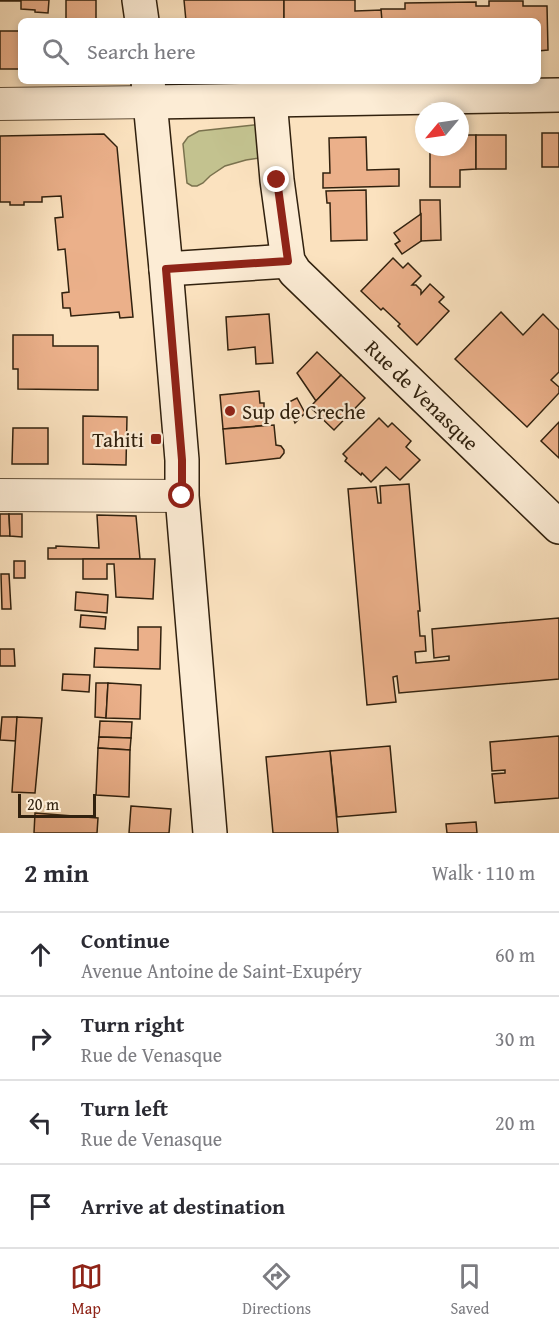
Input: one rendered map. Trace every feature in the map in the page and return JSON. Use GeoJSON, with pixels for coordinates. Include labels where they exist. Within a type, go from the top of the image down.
{"type":"FeatureCollection","features":[{"type":"Feature","properties":{"kind":"street"},"geometry":{"type":"LineString","coordinates":[[139,0],[142,18]]}},
{"type":"Feature","properties":{"kind":"street"},"geometry":{"type":"LineString","coordinates":[[149,92],[182,460],[182,496],[210,833]]}},
{"type":"Feature","properties":{"kind":"street"},"geometry":{"type":"LineString","coordinates":[[0,105],[149,92],[270,100],[559,95]]}},
{"type":"Feature","properties":{"kind":"street"},"geometry":{"type":"LineString","coordinates":[[166,269],[288,261],[277,180],[270,100]]}},
{"type":"Feature","properties":{"kind":"street","name":"Rue de Venasque"},"geometry":{"type":"LineString","coordinates":[[288,261],[301,279],[559,527]]}},
{"type":"Feature","properties":{"kind":"street"},"geometry":{"type":"LineString","coordinates":[[0,495],[182,496]]}},
{"type":"Feature","properties":{"kind":"shaded area"},"geometry":{"type":"Polygon","coordinates":[[[264,124],[267,157],[225,166],[197,186],[187,183],[183,144],[188,137],[199,131],[264,124]]]}},
{"type":"Feature","properties":{"kind":"building"},"geometry":{"type":"Polygon","coordinates":[[[0,0],[49,0],[48,13],[21,9],[21,1],[0,0]]]}},
{"type":"Feature","properties":{"kind":"building"},"geometry":{"type":"Polygon","coordinates":[[[66,0],[96,0],[96,18],[66,18],[66,0]]]}},
{"type":"Feature","properties":{"kind":"building"},"geometry":{"type":"Polygon","coordinates":[[[184,0],[284,0],[284,18],[186,18],[184,0]]]}},
{"type":"Feature","properties":{"kind":"building"},"geometry":{"type":"Polygon","coordinates":[[[284,0],[355,0],[355,11],[382,10],[382,18],[284,18],[284,0]]]}},
{"type":"Feature","properties":{"kind":"building"},"geometry":{"type":"Polygon","coordinates":[[[489,1],[523,1],[523,6],[547,6],[548,50],[541,51],[541,18],[382,18],[381,9],[405,9],[405,3],[476,2],[476,6],[489,6],[489,1]]]}},
{"type":"Feature","properties":{"kind":"building"},"geometry":{"type":"Polygon","coordinates":[[[0,31],[18,31],[18,69],[0,69],[0,31]]]}},
{"type":"Feature","properties":{"kind":"building"},"geometry":{"type":"Polygon","coordinates":[[[542,133],[559,133],[559,167],[542,167],[542,133]]]}},
{"type":"Feature","properties":{"kind":"building"},"geometry":{"type":"Polygon","coordinates":[[[104,134],[117,147],[133,317],[120,318],[119,312],[71,316],[70,308],[63,308],[62,293],[69,292],[65,249],[58,250],[55,218],[63,217],[61,196],[42,197],[42,202],[24,202],[24,205],[0,202],[0,136],[104,134]]]}},
{"type":"Feature","properties":{"kind":"building"},"geometry":{"type":"Polygon","coordinates":[[[469,135],[476,135],[476,169],[460,170],[460,187],[430,187],[430,156],[469,156],[469,135]]]}},
{"type":"Feature","properties":{"kind":"building"},"geometry":{"type":"Polygon","coordinates":[[[476,135],[506,135],[506,169],[476,169],[476,135]]]}},
{"type":"Feature","properties":{"kind":"building"},"geometry":{"type":"Polygon","coordinates":[[[366,137],[367,170],[399,169],[399,186],[323,188],[323,173],[330,173],[329,138],[366,137]]]}},
{"type":"Feature","properties":{"kind":"building"},"geometry":{"type":"Polygon","coordinates":[[[366,190],[367,240],[331,241],[330,203],[327,203],[326,191],[366,190]]]}},
{"type":"Feature","properties":{"kind":"building"},"geometry":{"type":"Polygon","coordinates":[[[420,200],[440,200],[441,240],[421,241],[420,200]]]}},
{"type":"Feature","properties":{"kind":"building"},"geometry":{"type":"Polygon","coordinates":[[[421,214],[421,241],[402,254],[395,244],[400,241],[394,233],[421,214]]]}},
{"type":"Feature","properties":{"kind":"building"},"geometry":{"type":"Polygon","coordinates":[[[393,258],[403,268],[408,263],[421,276],[412,285],[416,285],[421,290],[421,294],[430,284],[444,297],[439,302],[449,311],[417,345],[398,326],[400,324],[361,291],[393,258]]]}},
{"type":"Feature","properties":{"kind":"building"},"geometry":{"type":"Polygon","coordinates":[[[501,312],[523,335],[543,314],[559,330],[559,372],[551,380],[559,387],[559,393],[527,427],[455,359],[501,312]]]}},
{"type":"Feature","properties":{"kind":"building"},"geometry":{"type":"Polygon","coordinates":[[[269,314],[273,363],[256,364],[255,347],[228,350],[226,317],[269,314]]]}},
{"type":"Feature","properties":{"kind":"building"},"geometry":{"type":"Polygon","coordinates":[[[13,335],[53,335],[53,346],[98,346],[98,390],[18,389],[18,369],[13,369],[13,335]]]}},
{"type":"Feature","properties":{"kind":"building"},"geometry":{"type":"Polygon","coordinates":[[[317,352],[341,375],[316,401],[297,373],[317,352]]]}},
{"type":"Feature","properties":{"kind":"building"},"geometry":{"type":"Polygon","coordinates":[[[341,375],[365,398],[334,430],[310,407],[341,375]]]}},
{"type":"Feature","properties":{"kind":"building"},"geometry":{"type":"Polygon","coordinates":[[[259,391],[260,403],[264,403],[264,412],[268,412],[269,425],[223,429],[220,395],[259,391]]]}},
{"type":"Feature","properties":{"kind":"building"},"geometry":{"type":"Polygon","coordinates":[[[297,398],[305,413],[295,423],[287,403],[297,398]]]}},
{"type":"Feature","properties":{"kind":"building"},"geometry":{"type":"Polygon","coordinates":[[[83,416],[127,417],[126,465],[83,464],[83,416]]]}},
{"type":"Feature","properties":{"kind":"building"},"geometry":{"type":"Polygon","coordinates":[[[379,418],[388,427],[392,423],[411,441],[406,447],[420,460],[400,480],[386,467],[371,482],[345,461],[347,458],[343,454],[379,418]]]}},
{"type":"Feature","properties":{"kind":"building"},"geometry":{"type":"Polygon","coordinates":[[[559,422],[559,458],[541,441],[559,422]]]}},
{"type":"Feature","properties":{"kind":"building"},"geometry":{"type":"Polygon","coordinates":[[[274,425],[276,445],[281,446],[284,450],[280,458],[226,464],[223,429],[274,425]]]}},
{"type":"Feature","properties":{"kind":"building"},"geometry":{"type":"Polygon","coordinates":[[[13,428],[48,428],[48,464],[12,464],[13,428]]]}},
{"type":"Feature","properties":{"kind":"building"},"geometry":{"type":"Polygon","coordinates":[[[409,484],[420,611],[418,611],[420,636],[425,636],[426,651],[415,652],[416,663],[449,660],[449,656],[434,658],[432,629],[559,618],[559,679],[399,693],[397,676],[393,677],[396,702],[367,705],[348,489],[376,487],[378,503],[381,503],[380,486],[409,484]]]}},
{"type":"Feature","properties":{"kind":"building"},"geometry":{"type":"Polygon","coordinates":[[[0,514],[9,514],[10,536],[0,536],[0,514]]]}},
{"type":"Feature","properties":{"kind":"building"},"geometry":{"type":"Polygon","coordinates":[[[9,514],[22,514],[22,537],[10,536],[9,514]]]}},
{"type":"Feature","properties":{"kind":"building"},"geometry":{"type":"Polygon","coordinates":[[[97,515],[136,516],[140,559],[48,559],[48,548],[56,548],[56,546],[99,548],[97,515]]]}},
{"type":"Feature","properties":{"kind":"building"},"geometry":{"type":"Polygon","coordinates":[[[83,559],[155,559],[153,599],[116,597],[114,564],[107,564],[107,579],[83,579],[83,559]]]}},
{"type":"Feature","properties":{"kind":"building"},"geometry":{"type":"Polygon","coordinates":[[[14,561],[25,561],[25,578],[14,578],[14,561]]]}},
{"type":"Feature","properties":{"kind":"building"},"geometry":{"type":"Polygon","coordinates":[[[1,574],[9,574],[11,609],[2,609],[1,574]]]}},
{"type":"Feature","properties":{"kind":"building"},"geometry":{"type":"Polygon","coordinates":[[[76,592],[108,595],[107,613],[75,610],[76,592]]]}},
{"type":"Feature","properties":{"kind":"building"},"geometry":{"type":"Polygon","coordinates":[[[81,615],[106,617],[105,629],[80,627],[81,615]]]}},
{"type":"Feature","properties":{"kind":"building"},"geometry":{"type":"Polygon","coordinates":[[[138,627],[161,627],[160,669],[94,667],[95,648],[138,650],[138,627]]]}},
{"type":"Feature","properties":{"kind":"building"},"geometry":{"type":"Polygon","coordinates":[[[0,649],[14,649],[15,666],[0,666],[0,649]]]}},
{"type":"Feature","properties":{"kind":"building"},"geometry":{"type":"Polygon","coordinates":[[[63,674],[90,675],[89,692],[62,690],[63,674]]]}},
{"type":"Feature","properties":{"kind":"building"},"geometry":{"type":"Polygon","coordinates":[[[96,683],[108,683],[106,718],[95,717],[96,683]]]}},
{"type":"Feature","properties":{"kind":"building"},"geometry":{"type":"Polygon","coordinates":[[[108,683],[141,685],[140,719],[106,718],[108,683]]]}},
{"type":"Feature","properties":{"kind":"building"},"geometry":{"type":"Polygon","coordinates":[[[2,717],[17,717],[16,741],[0,740],[2,717]]]}},
{"type":"Feature","properties":{"kind":"building"},"geometry":{"type":"Polygon","coordinates":[[[17,717],[42,718],[35,793],[12,792],[17,717]]]}},
{"type":"Feature","properties":{"kind":"building"},"geometry":{"type":"Polygon","coordinates":[[[100,721],[132,722],[131,738],[99,737],[100,721]]]}},
{"type":"Feature","properties":{"kind":"building"},"geometry":{"type":"Polygon","coordinates":[[[559,736],[559,798],[495,803],[492,774],[505,773],[505,770],[492,771],[490,742],[559,736]]]}},
{"type":"Feature","properties":{"kind":"building"},"geometry":{"type":"Polygon","coordinates":[[[99,737],[131,738],[130,750],[98,748],[99,737]]]}},
{"type":"Feature","properties":{"kind":"building"},"geometry":{"type":"Polygon","coordinates":[[[390,746],[396,812],[337,817],[330,751],[390,746]]]}},
{"type":"Feature","properties":{"kind":"building"},"geometry":{"type":"Polygon","coordinates":[[[98,748],[130,750],[129,797],[96,795],[98,748]]]}},
{"type":"Feature","properties":{"kind":"building"},"geometry":{"type":"Polygon","coordinates":[[[330,751],[338,833],[273,833],[266,757],[330,751]]]}},
{"type":"Feature","properties":{"kind":"building"},"geometry":{"type":"Polygon","coordinates":[[[131,806],[171,809],[169,833],[129,833],[131,806]]]}},
{"type":"Feature","properties":{"kind":"building"},"geometry":{"type":"Polygon","coordinates":[[[35,813],[98,818],[97,833],[34,833],[35,813]]]}},
{"type":"Feature","properties":{"kind":"building"},"geometry":{"type":"Polygon","coordinates":[[[476,822],[477,833],[447,833],[446,824],[476,822]]]}},
{"type":"Feature","properties":{"kind":"place","name":"Sup de Creche"},"geometry":{"type":"Point","coordinates":[230,411]}},
{"type":"Feature","properties":{"kind":"place","name":"Tahiti"},"geometry":{"type":"Point","coordinates":[156,439]}},
{"type":"Feature","properties":{"kind":"route"},"geometry":{"type":"LineString","coordinates":[[182,496],[182,460],[166,269],[288,261],[277,180]]}}]}
